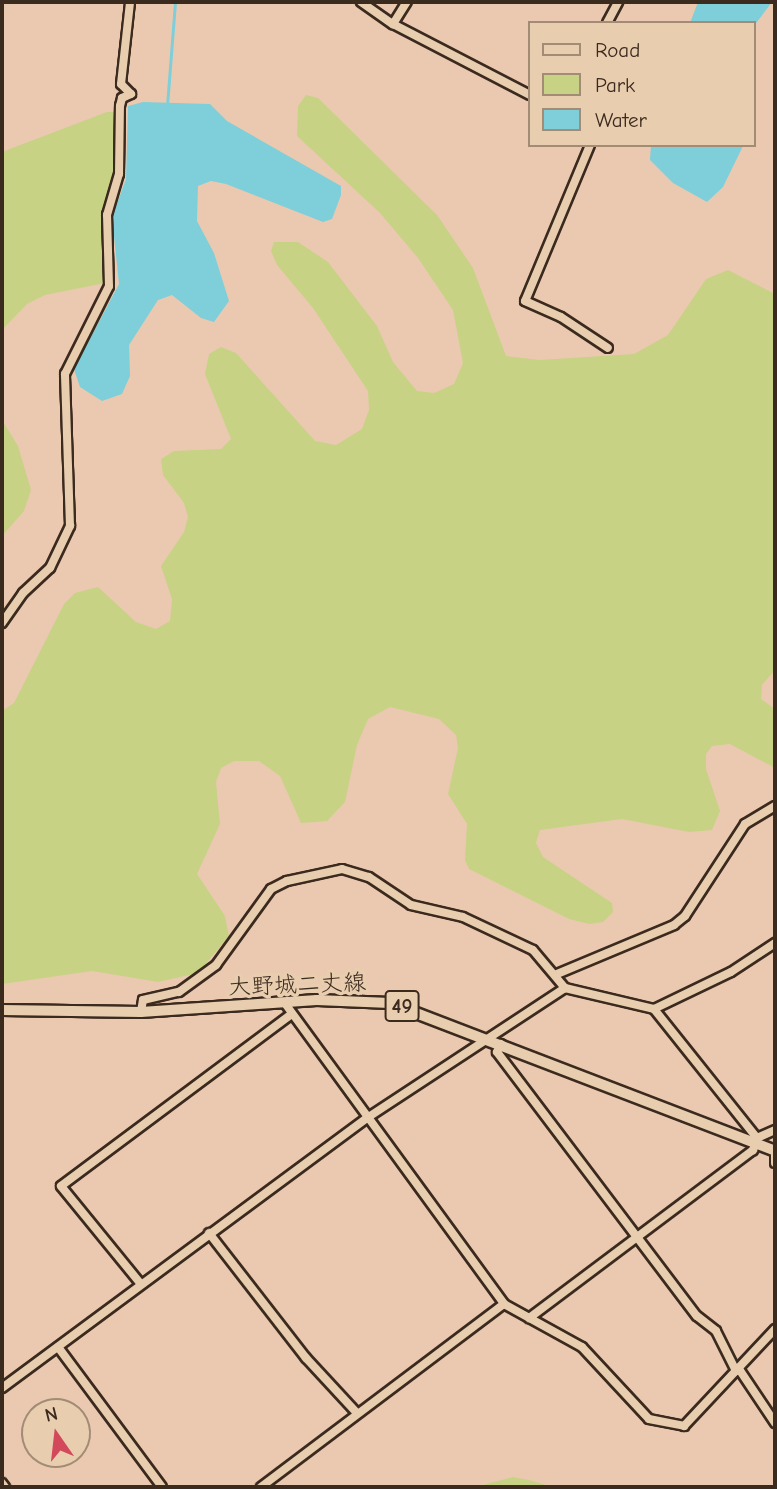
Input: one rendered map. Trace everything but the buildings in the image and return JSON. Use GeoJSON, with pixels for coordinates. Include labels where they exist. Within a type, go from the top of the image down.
{"type":"FeatureCollection","features":[{"type":"Feature","properties":{"kind":"main road","name":"大野城二丈線"},"geometry":{"type":"LineString","coordinates":[[2,1010],[141,1012],[284,1002],[390,1003],[756,1141],[775,1153]]}},
{"type":"Feature","properties":{"kind":"street"},"geometry":{"type":"LineString","coordinates":[[2,623],[23,593],[50,568],[70,526],[65,373],[109,286],[107,215],[119,174],[120,106],[122,98],[131,94],[121,84],[130,2]]}},
{"type":"Feature","properties":{"kind":"street"},"geometry":{"type":"LineString","coordinates":[[361,2],[393,24],[528,94]]}},
{"type":"Feature","properties":{"kind":"street"},"geometry":{"type":"LineString","coordinates":[[393,24],[407,2]]}},
{"type":"Feature","properties":{"kind":"street"},"geometry":{"type":"LineString","coordinates":[[608,21],[618,2]]}},
{"type":"Feature","properties":{"kind":"street"},"geometry":{"type":"LineString","coordinates":[[589,147],[525,301],[561,317],[608,348]]}},
{"type":"Feature","properties":{"kind":"street"},"geometry":{"type":"LineString","coordinates":[[557,974],[674,925],[685,916],[745,824],[775,806]]}},
{"type":"Feature","properties":{"kind":"street"},"geometry":{"type":"LineString","coordinates":[[141,1012],[143,1000],[179,992],[216,965],[271,889],[287,881],[342,869],[369,877],[411,905],[463,917],[533,950],[557,974],[565,988]]}},
{"type":"Feature","properties":{"kind":"street"},"geometry":{"type":"LineString","coordinates":[[2,1388],[139,1283],[367,1118],[565,988],[654,1009],[731,972],[775,943]]}},
{"type":"Feature","properties":{"kind":"street"},"geometry":{"type":"LineString","coordinates":[[284,1002],[290,1015],[504,1304],[582,1347],[649,1419],[684,1426],[775,1329]]}},
{"type":"Feature","properties":{"kind":"street"},"geometry":{"type":"LineString","coordinates":[[654,1009],[756,1141]]}},
{"type":"Feature","properties":{"kind":"street"},"geometry":{"type":"LineString","coordinates":[[139,1283],[61,1186],[290,1015]]}},
{"type":"Feature","properties":{"kind":"street"},"geometry":{"type":"LineString","coordinates":[[501,1044],[497,1052],[697,1316],[716,1331],[737,1370],[775,1423]]}},
{"type":"Feature","properties":{"kind":"street"},"geometry":{"type":"LineString","coordinates":[[529,1318],[639,1237],[756,1141],[775,1130]]}},
{"type":"Feature","properties":{"kind":"street"},"geometry":{"type":"LineString","coordinates":[[775,1153],[775,1163]]}},
{"type":"Feature","properties":{"kind":"street"},"geometry":{"type":"LineString","coordinates":[[209,1233],[306,1358],[357,1413]]}},
{"type":"Feature","properties":{"kind":"street"},"geometry":{"type":"LineString","coordinates":[[261,1487],[504,1304]]}},
{"type":"Feature","properties":{"kind":"street"},"geometry":{"type":"LineString","coordinates":[[58,1347],[162,1487]]}},
{"type":"Feature","properties":{"kind":"street"},"geometry":{"type":"LineString","coordinates":[[2,1483],[5,1487]]}},
{"type":"Feature","properties":{"kind":"green space"},"geometry":{"type":"Polygon","coordinates":[[[306,95],[318,98],[437,215],[473,268],[506,356],[539,360],[634,354],[668,335],[706,279],[728,270],[775,294],[775,670],[762,685],[761,699],[775,709],[775,768],[730,744],[712,746],[706,754],[706,769],[720,811],[712,830],[689,832],[622,819],[540,830],[536,843],[543,857],[612,903],[613,912],[603,922],[589,924],[569,919],[469,869],[465,860],[467,824],[448,794],[458,748],[456,735],[439,719],[390,707],[368,719],[357,745],[345,802],[327,821],[301,823],[280,776],[259,761],[234,761],[221,768],[216,782],[220,824],[197,874],[225,916],[229,936],[198,973],[158,982],[92,971],[2,984],[2,711],[14,703],[64,604],[75,593],[98,587],[136,622],[156,629],[170,621],[172,599],[161,566],[184,532],[188,517],[184,503],[163,475],[161,459],[174,451],[221,449],[231,439],[205,374],[209,354],[221,347],[236,353],[315,441],[336,445],[362,429],[369,410],[368,391],[313,308],[277,265],[271,251],[274,242],[298,242],[328,262],[377,326],[393,362],[417,391],[434,393],[454,384],[463,363],[453,310],[418,258],[380,213],[297,136],[298,106],[306,95]]]}},
{"type":"Feature","properties":{"kind":"green space"},"geometry":{"type":"Polygon","coordinates":[[[107,112],[116,112],[117,117],[113,178],[103,219],[105,283],[45,295],[27,304],[2,330],[2,152],[107,112]]]}},
{"type":"Feature","properties":{"kind":"green space"},"geometry":{"type":"Polygon","coordinates":[[[2,420],[18,446],[31,490],[24,511],[2,536],[2,420]]]}},
{"type":"Feature","properties":{"kind":"green space"},"geometry":{"type":"Polygon","coordinates":[[[513,1477],[529,1480],[553,1487],[475,1487],[513,1477]]]}},
{"type":"Feature","properties":{"kind":"water"},"geometry":{"type":"Polygon","coordinates":[[[698,2],[772,2],[756,23],[756,21],[691,21],[698,2]]]}},
{"type":"Feature","properties":{"kind":"water"},"geometry":{"type":"Polygon","coordinates":[[[143,102],[210,104],[227,121],[341,186],[341,195],[332,219],[323,222],[226,184],[211,181],[198,186],[197,221],[214,253],[229,301],[214,322],[201,318],[172,295],[158,300],[129,345],[130,376],[122,394],[102,401],[80,387],[74,369],[119,284],[112,217],[126,179],[128,106],[143,102]]]}},
{"type":"Feature","properties":{"kind":"water"},"geometry":{"type":"Polygon","coordinates":[[[651,147],[743,147],[723,187],[707,202],[673,183],[650,160],[651,147]]]}},
{"type":"Feature","properties":{"kind":"waterway"},"geometry":{"type":"LineString","coordinates":[[167,106],[175,2]]}}]}
